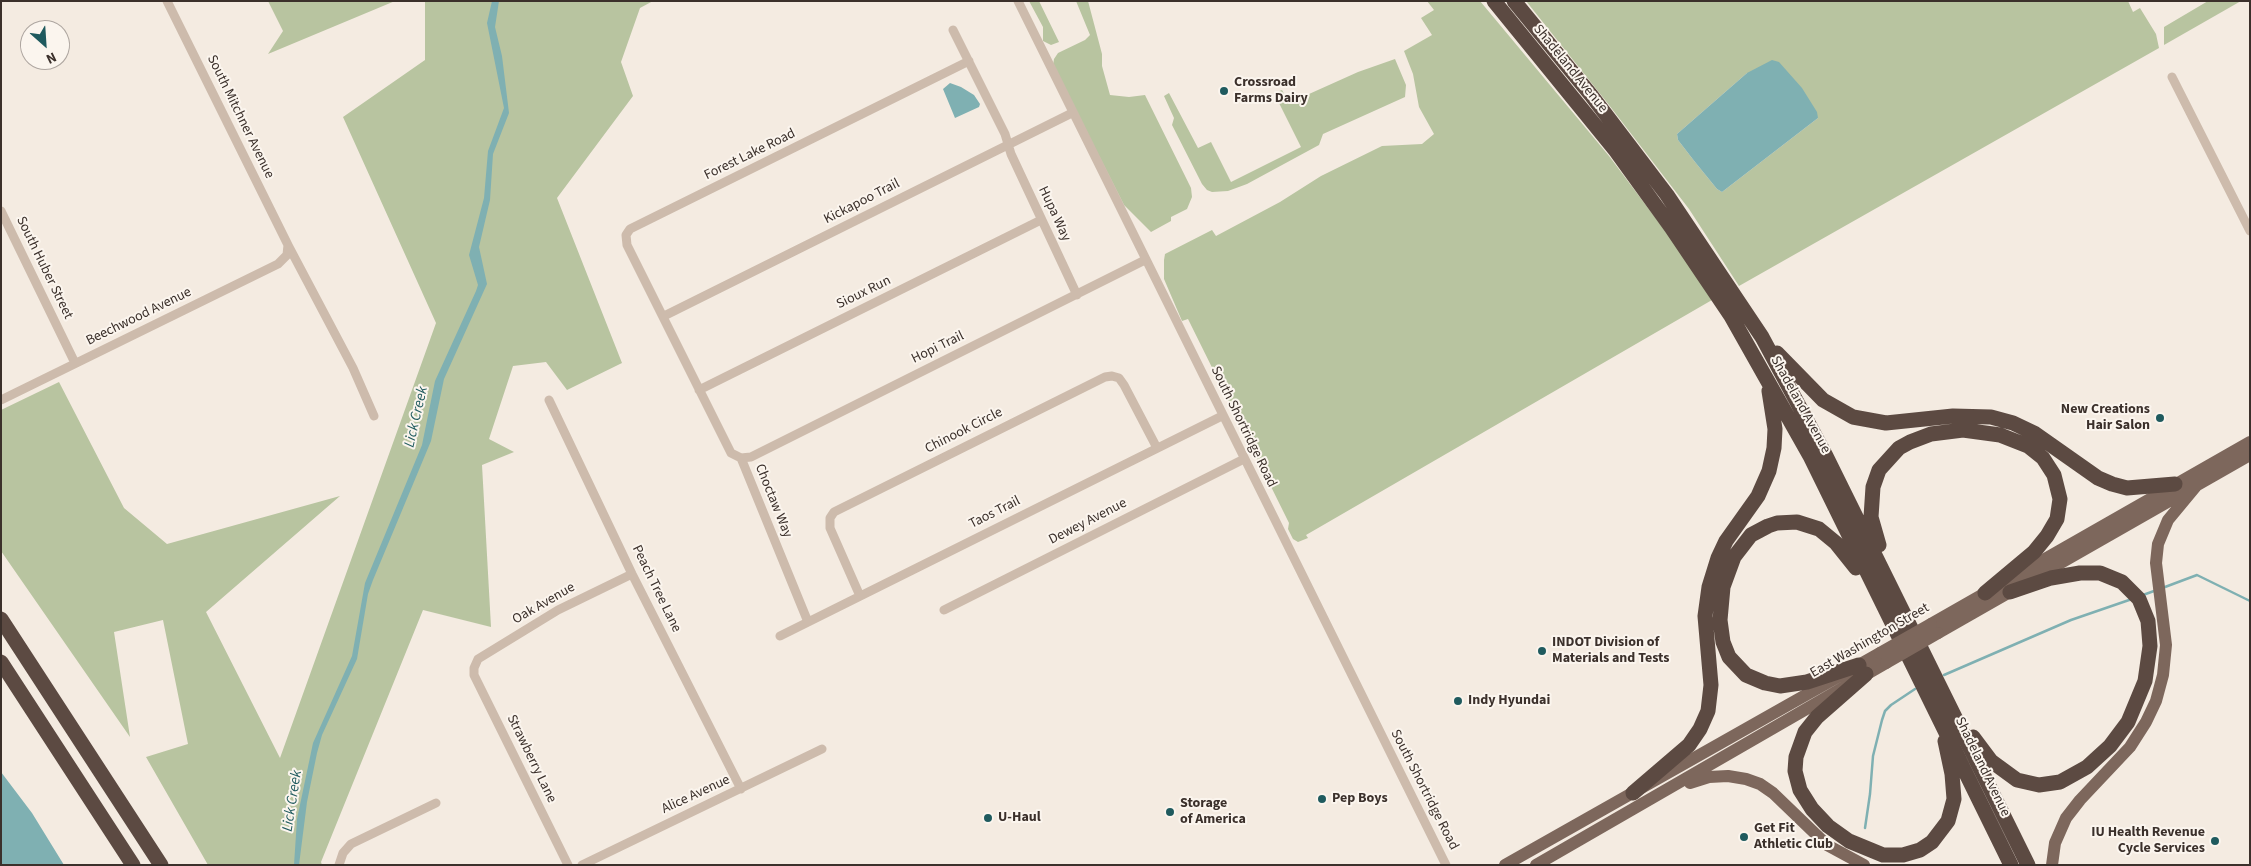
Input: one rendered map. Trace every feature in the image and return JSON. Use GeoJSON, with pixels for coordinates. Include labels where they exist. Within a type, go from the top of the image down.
{"type":"FeatureCollection","features":[{"type":"Feature","properties":{"kind":"highway","name":"Shadeland Avenue"},"geometry":{"type":"LineString","coordinates":[[1494,1],[1638,181],[1731,316],[1810,456],[1884,610],[1945,712],[2028,865]]}},
{"type":"Feature","properties":{"kind":"highway","name":"Shadeland Avenue"},"geometry":{"type":"LineString","coordinates":[[1514,1],[1591,95],[1667,195],[1762,337],[1809,423],[1895,594],[2011,865]]}},
{"type":"Feature","properties":{"kind":"highway"},"geometry":{"type":"LineString","coordinates":[[1762,337],[1819,396],[1853,417],[1886,423],[1953,416],[1991,418],[2013,424],[2034,433],[2098,478],[2112,484],[2127,488],[2175,484]]}},
{"type":"Feature","properties":{"kind":"highway"},"geometry":{"type":"LineString","coordinates":[[1633,793],[1689,745],[1700,729],[1708,711],[1711,681],[1705,616],[1709,583],[1726,541],[1760,492],[1769,471],[1774,448],[1774,410],[1762,368]]}},
{"type":"Feature","properties":{"kind":"highway"},"geometry":{"type":"LineString","coordinates":[[1895,594],[1872,525],[1871,501],[1875,480],[1886,460],[1910,442],[1935,433],[1963,430],[2000,435],[2031,448],[2049,465],[2059,491],[2058,515],[2047,536],[2026,559],[1985,593]]}},
{"type":"Feature","properties":{"kind":"highway"},"geometry":{"type":"LineString","coordinates":[[1863,669],[1780,686],[1755,679],[1740,670],[1726,650],[1720,625],[1723,587],[1734,557],[1751,535],[1768,526],[1790,521],[1814,526],[1827,535],[1846,554],[1884,610]]}},
{"type":"Feature","properties":{"kind":"highway"},"geometry":{"type":"LineString","coordinates":[[1945,712],[1997,766],[2017,780],[2039,785],[2067,780],[2095,760],[2117,737],[2133,712],[2147,672],[2150,635],[2144,608],[2129,587],[2109,576],[2084,572],[2051,578],[2010,592]]}},
{"type":"Feature","properties":{"kind":"highway"},"geometry":{"type":"LineString","coordinates":[[1,619],[161,865]]}},
{"type":"Feature","properties":{"kind":"highway"},"geometry":{"type":"LineString","coordinates":[[1,662],[133,865]]}},
{"type":"Feature","properties":{"kind":"highway"},"geometry":{"type":"LineString","coordinates":[[1863,669],[1809,726],[1801,741],[1795,764],[1797,783],[1809,804],[1828,826],[1849,841],[1883,855],[1903,855],[1920,850],[1945,828],[1952,812],[1954,792],[1945,712]]}},
{"type":"Feature","properties":{"kind":"main road","name":"East Washington Street"},"geometry":{"type":"LineString","coordinates":[[1505,865],[1633,793],[1883,658],[1934,628],[1985,593],[2250,442]]}},
{"type":"Feature","properties":{"kind":"main road","name":"East Washington Street"},"geometry":{"type":"LineString","coordinates":[[1934,628],[2010,592],[2250,455]]}},
{"type":"Feature","properties":{"kind":"main road"},"geometry":{"type":"LineString","coordinates":[[2052,865],[2055,843],[2066,818],[2080,800],[2130,748],[2156,701],[2163,675],[2166,645],[2156,563],[2157,548],[2161,533],[2168,520],[2197,485]]}},
{"type":"Feature","properties":{"kind":"main road","name":"East Washington Street"},"geometry":{"type":"LineString","coordinates":[[1536,865],[1668,790],[1863,669]]}},
{"type":"Feature","properties":{"kind":"main road"},"geometry":{"type":"LineString","coordinates":[[1668,790],[1718,776],[1735,776],[1754,781],[1773,793],[1827,845],[1864,865]]}},
{"type":"Feature","properties":{"kind":"street","name":"South Mitchner Avenue"},"geometry":{"type":"LineString","coordinates":[[167,1],[288,245],[349,361],[374,416]]}},
{"type":"Feature","properties":{"kind":"street","name":"South Shortridge Road"},"geometry":{"type":"LineString","coordinates":[[1018,1],[1446,865]]}},
{"type":"Feature","properties":{"kind":"street"},"geometry":{"type":"LineString","coordinates":[[953,30],[1006,134],[1008,144]]}},
{"type":"Feature","properties":{"kind":"street","name":"Forest Lake Road"},"geometry":{"type":"LineString","coordinates":[[664,316],[627,245],[626,235],[630,229],[969,61]]}},
{"type":"Feature","properties":{"kind":"street"},"geometry":{"type":"LineString","coordinates":[[2172,78],[2250,231]]}},
{"type":"Feature","properties":{"kind":"street","name":"Kickapoo Trail"},"geometry":{"type":"LineString","coordinates":[[664,316],[1072,113]]}},
{"type":"Feature","properties":{"kind":"street","name":"Hupa Way"},"geometry":{"type":"LineString","coordinates":[[1008,144],[1076,294]]}},
{"type":"Feature","properties":{"kind":"street","name":"South Huber Street"},"geometry":{"type":"LineString","coordinates":[[1,211],[75,363]]}},
{"type":"Feature","properties":{"kind":"street","name":"Sioux Run"},"geometry":{"type":"LineString","coordinates":[[699,390],[1041,220]]}},
{"type":"Feature","properties":{"kind":"street","name":"Beechwood Avenue"},"geometry":{"type":"LineString","coordinates":[[1,400],[278,264],[287,256],[288,245]]}},
{"type":"Feature","properties":{"kind":"street","name":"Hopi Trail"},"geometry":{"type":"LineString","coordinates":[[741,458],[751,456],[1145,260]]}},
{"type":"Feature","properties":{"kind":"street","name":"Choctaw Way"},"geometry":{"type":"LineString","coordinates":[[664,316],[729,450],[734,456],[741,458],[808,622]]}},
{"type":"Feature","properties":{"kind":"street","name":"Chinook Circle"},"geometry":{"type":"LineString","coordinates":[[860,596],[830,528],[830,518],[834,512],[1105,376],[1119,378],[1157,448]]}},
{"type":"Feature","properties":{"kind":"street","name":"Peach Tree Lane"},"geometry":{"type":"LineString","coordinates":[[549,400],[632,574],[741,789]]}},
{"type":"Feature","properties":{"kind":"street","name":"Taos Trail"},"geometry":{"type":"LineString","coordinates":[[780,636],[1222,416]]}},
{"type":"Feature","properties":{"kind":"street","name":"Dewey Avenue"},"geometry":{"type":"LineString","coordinates":[[944,610],[1244,459]]}},
{"type":"Feature","properties":{"kind":"street","name":"Oak Avenue"},"geometry":{"type":"LineString","coordinates":[[475,665],[478,659],[558,610],[632,574]]}},
{"type":"Feature","properties":{"kind":"street","name":"Strawberry Lane"},"geometry":{"type":"LineString","coordinates":[[475,665],[474,675],[568,865]]}},
{"type":"Feature","properties":{"kind":"street","name":"Alice Avenue"},"geometry":{"type":"LineString","coordinates":[[582,865],[822,749]]}},
{"type":"Feature","properties":{"kind":"street"},"geometry":{"type":"LineString","coordinates":[[339,865],[343,853],[351,844],[436,803]]}},
{"type":"Feature","properties":{"kind":"green space"},"geometry":{"type":"Polygon","coordinates":[[[268,1],[395,1],[268,54],[283,31],[268,1]]]}},
{"type":"Feature","properties":{"kind":"green space"},"geometry":{"type":"Polygon","coordinates":[[[425,1],[653,1],[640,8],[621,62],[633,96],[557,198],[622,363],[567,390],[546,362],[513,366],[489,439],[514,452],[482,465],[491,627],[423,610],[321,862],[322,865],[208,865],[146,757],[188,744],[163,620],[114,632],[130,737],[1,551],[1,410],[59,382],[124,508],[167,544],[340,496],[206,612],[280,758],[436,323],[343,117],[425,60],[425,1]]]}},
{"type":"Feature","properties":{"kind":"green space"},"geometry":{"type":"Polygon","coordinates":[[[1029,1],[1039,1],[1059,42],[1051,45],[1043,41],[1043,27],[1029,1]]]}},
{"type":"Feature","properties":{"kind":"green space"},"geometry":{"type":"Polygon","coordinates":[[[1076,1],[1088,1],[1102,54],[1102,66],[1110,95],[1129,97],[1145,95],[1191,188],[1192,197],[1187,209],[1171,217],[1171,221],[1151,232],[1124,205],[1053,65],[1058,53],[1085,40],[1090,35],[1076,1]]]}},
{"type":"Feature","properties":{"kind":"green space"},"geometry":{"type":"Polygon","coordinates":[[[1427,1],[1480,1],[1609,156],[1672,240],[1712,300],[1306,535],[1308,538],[1298,542],[1293,539],[1288,529],[1289,523],[1188,319],[1182,321],[1164,279],[1165,254],[1212,230],[1216,236],[1280,202],[1321,176],[1382,146],[1422,144],[1434,134],[1419,107],[1413,74],[1404,51],[1432,35],[1421,18],[1434,10],[1427,1]]]}},
{"type":"Feature","properties":{"kind":"green space"},"geometry":{"type":"Polygon","coordinates":[[[1526,1],[2128,1],[2133,12],[2140,8],[2156,34],[2159,48],[1739,286],[1689,209],[1526,1]],[[1747,73],[1677,134],[1678,140],[1695,162],[1717,189],[1722,192],[1818,118],[1747,73]]]}},
{"type":"Feature","properties":{"kind":"green space"},"geometry":{"type":"Polygon","coordinates":[[[2208,1],[2241,1],[2164,45],[2164,27],[2208,1]]]}},
{"type":"Feature","properties":{"kind":"green space"},"geometry":{"type":"Polygon","coordinates":[[[1395,59],[1406,85],[1405,97],[1323,134],[1319,145],[1247,184],[1228,191],[1212,192],[1207,190],[1202,184],[1172,125],[1174,118],[1164,96],[1169,93],[1198,148],[1211,142],[1231,182],[1301,147],[1274,93],[1282,90],[1289,103],[1358,72],[1395,59]]]}},
{"type":"Feature","properties":{"kind":"water","name":"Lick Creek"},"geometry":{"type":"Polygon","coordinates":[[[492,1],[499,1],[495,27],[502,56],[509,113],[493,154],[490,200],[479,247],[487,284],[444,379],[431,441],[368,594],[357,659],[322,735],[317,753],[307,802],[299,865],[294,865],[297,819],[313,743],[352,656],[365,583],[422,445],[435,381],[478,285],[469,255],[484,198],[488,151],[504,108],[487,23],[492,1]]]}},
{"type":"Feature","properties":{"kind":"water"},"geometry":{"type":"Polygon","coordinates":[[[1772,60],[1779,62],[1802,88],[1817,112],[1818,118],[1722,192],[1717,189],[1695,162],[1678,140],[1677,134],[1747,73],[1772,60]]]}},
{"type":"Feature","properties":{"kind":"water"},"geometry":{"type":"Polygon","coordinates":[[[950,83],[974,95],[980,104],[979,107],[955,118],[943,89],[950,83]]]}},
{"type":"Feature","properties":{"kind":"water"},"geometry":{"type":"Polygon","coordinates":[[[1,772],[32,813],[64,865],[1,865],[1,772]]]}},
{"type":"Feature","properties":{"kind":"waterway"},"geometry":{"type":"LineString","coordinates":[[2165,587],[2197,575],[2250,601]]}},
{"type":"Feature","properties":{"kind":"waterway"},"geometry":{"type":"LineString","coordinates":[[2143,595],[2154,591]]}},
{"type":"Feature","properties":{"kind":"waterway"},"geometry":{"type":"LineString","coordinates":[[1944,675],[2071,620],[2132,599]]}},
{"type":"Feature","properties":{"kind":"waterway"},"geometry":{"type":"LineString","coordinates":[[1865,828],[1873,756],[1885,711],[1915,689]]}},
{"type":"Feature","properties":{"kind":"place","name":"Crossroad Farms Dairy"},"geometry":{"type":"Point","coordinates":[1224,91]}},
{"type":"Feature","properties":{"kind":"place","name":"New Creations Hair Salon"},"geometry":{"type":"Point","coordinates":[2160,418]}},
{"type":"Feature","properties":{"kind":"place","name":"INDOT Division of Materials and Tests"},"geometry":{"type":"Point","coordinates":[1542,651]}},
{"type":"Feature","properties":{"kind":"place","name":"Indy Hyundai"},"geometry":{"type":"Point","coordinates":[1458,701]}},
{"type":"Feature","properties":{"kind":"place","name":"Pep Boys"},"geometry":{"type":"Point","coordinates":[1322,799]}},
{"type":"Feature","properties":{"kind":"place","name":"Storage of America"},"geometry":{"type":"Point","coordinates":[1170,812]}},
{"type":"Feature","properties":{"kind":"place","name":"U-Haul"},"geometry":{"type":"Point","coordinates":[988,818]}},
{"type":"Feature","properties":{"kind":"place","name":"Get Fit Athletic Club"},"geometry":{"type":"Point","coordinates":[1744,837]}},
{"type":"Feature","properties":{"kind":"place","name":"IU Health Revenue Cycle Services"},"geometry":{"type":"Point","coordinates":[2215,841]}}]}
